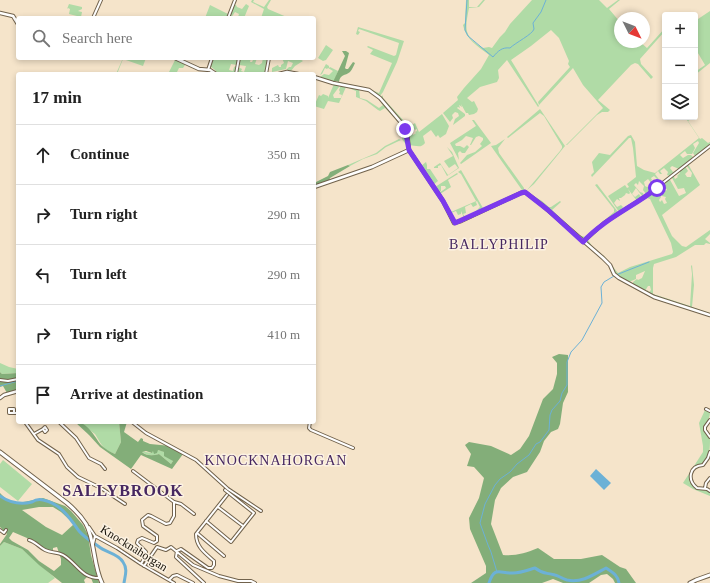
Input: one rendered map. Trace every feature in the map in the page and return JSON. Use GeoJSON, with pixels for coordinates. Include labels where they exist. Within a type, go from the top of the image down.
{"type":"FeatureCollection","features":[{"type":"Feature","properties":{"kind":"main road"},"geometry":{"type":"LineString","coordinates":[[0,452],[76,511],[86,525],[97,573],[102,583]]}},
{"type":"Feature","properties":{"kind":"main road"},"geometry":{"type":"LineString","coordinates":[[690,583],[710,575]]}},
{"type":"Feature","properties":{"kind":"street"},"geometry":{"type":"LineString","coordinates":[[94,16],[101,0]]}},
{"type":"Feature","properties":{"kind":"street"},"geometry":{"type":"LineString","coordinates":[[229,16],[235,0]]}},
{"type":"Feature","properties":{"kind":"street"},"geometry":{"type":"LineString","coordinates":[[0,13],[13,16],[16,21]]}},
{"type":"Feature","properties":{"kind":"street"},"geometry":{"type":"LineString","coordinates":[[179,60],[199,69],[212,72]]}},
{"type":"Feature","properties":{"kind":"street"},"geometry":{"type":"LineString","coordinates":[[208,70],[211,60]]}},
{"type":"Feature","properties":{"kind":"street"},"geometry":{"type":"LineString","coordinates":[[236,72],[239,60]]}},
{"type":"Feature","properties":{"kind":"street"},"geometry":{"type":"LineString","coordinates":[[266,72],[269,60]]}},
{"type":"Feature","properties":{"kind":"street"},"geometry":{"type":"LineString","coordinates":[[316,78],[333,83],[369,90],[376,94],[404,126],[409,150],[443,201],[454,223],[525,192],[548,210],[608,263],[619,278],[658,299],[710,315]]}},
{"type":"Feature","properties":{"kind":"street"},"geometry":{"type":"LineString","coordinates":[[583,242],[604,223],[646,196],[710,146]]}},
{"type":"Feature","properties":{"kind":"street"},"geometry":{"type":"LineString","coordinates":[[316,186],[372,168],[409,150]]}},
{"type":"Feature","properties":{"kind":"street"},"geometry":{"type":"LineString","coordinates":[[0,380],[16,380]]}},
{"type":"Feature","properties":{"kind":"street"},"geometry":{"type":"LineString","coordinates":[[0,398],[4,395],[16,392]]}},
{"type":"Feature","properties":{"kind":"street"},"geometry":{"type":"LineString","coordinates":[[706,409],[710,411]]}},
{"type":"Feature","properties":{"kind":"street"},"geometry":{"type":"LineString","coordinates":[[710,420],[705,430],[710,436]]}},
{"type":"Feature","properties":{"kind":"street"},"geometry":{"type":"LineString","coordinates":[[26,424],[38,440],[59,454],[67,467],[78,477],[101,488],[125,504]]}},
{"type":"Feature","properties":{"kind":"street"},"geometry":{"type":"LineString","coordinates":[[60,424],[76,438],[89,458],[101,464],[106,469]]}},
{"type":"Feature","properties":{"kind":"street"},"geometry":{"type":"LineString","coordinates":[[137,424],[146,433],[196,460],[228,489],[261,511]]}},
{"type":"Feature","properties":{"kind":"street"},"geometry":{"type":"LineString","coordinates":[[310,424],[309,428],[311,430],[353,448]]}},
{"type":"Feature","properties":{"kind":"street"},"geometry":{"type":"LineString","coordinates":[[34,434],[43,429]]}},
{"type":"Feature","properties":{"kind":"street"},"geometry":{"type":"LineString","coordinates":[[710,452],[703,466],[694,468],[690,476],[691,482],[699,489],[705,488],[710,490]]}},
{"type":"Feature","properties":{"kind":"street"},"geometry":{"type":"LineString","coordinates":[[133,471],[174,502],[181,504],[194,514]]}},
{"type":"Feature","properties":{"kind":"street"},"geometry":{"type":"LineString","coordinates":[[705,488],[706,483],[710,478]]}},
{"type":"Feature","properties":{"kind":"street"},"geometry":{"type":"LineString","coordinates":[[206,522],[232,542],[254,513],[225,490]]}},
{"type":"Feature","properties":{"kind":"street"},"geometry":{"type":"LineString","coordinates":[[177,551],[181,549],[208,568],[212,568],[214,561],[196,542],[196,534],[227,495]]}},
{"type":"Feature","properties":{"kind":"street"},"geometry":{"type":"LineString","coordinates":[[141,564],[146,552],[137,543],[138,540],[142,538],[154,543],[157,541],[157,536],[143,526],[142,520],[148,515],[166,524],[170,523],[174,516],[174,502]]}},
{"type":"Feature","properties":{"kind":"street"},"geometry":{"type":"LineString","coordinates":[[218,507],[243,526]]}},
{"type":"Feature","properties":{"kind":"street","name":"Knocknahorgan"},"geometry":{"type":"LineString","coordinates":[[86,525],[95,536],[174,583]]}},
{"type":"Feature","properties":{"kind":"street"},"geometry":{"type":"LineString","coordinates":[[0,530],[4,533],[6,530]]}},
{"type":"Feature","properties":{"kind":"street"},"geometry":{"type":"LineString","coordinates":[[197,533],[224,556]]}},
{"type":"Feature","properties":{"kind":"street"},"geometry":{"type":"LineString","coordinates":[[92,546],[95,536]]}},
{"type":"Feature","properties":{"kind":"street"},"geometry":{"type":"LineString","coordinates":[[29,540],[35,542],[44,550],[54,554],[63,555],[90,577],[99,578]]}},
{"type":"Feature","properties":{"kind":"street"},"geometry":{"type":"LineString","coordinates":[[144,566],[157,547],[166,550],[171,547],[191,564],[219,576],[238,581],[251,581],[255,583]]}},
{"type":"Feature","properties":{"kind":"street"},"geometry":{"type":"LineString","coordinates":[[177,551],[176,557],[204,583]]}},
{"type":"Feature","properties":{"kind":"street"},"geometry":{"type":"LineString","coordinates":[[169,580],[173,576],[177,575],[193,583]]}},
{"type":"Feature","properties":{"kind":"green space"},"geometry":{"type":"Polygon","coordinates":[[[254,0],[253,2],[264,7],[269,0],[271,0],[267,7],[268,9],[284,16],[262,16],[264,9],[251,2],[254,0]]]}},
{"type":"Feature","properties":{"kind":"green space"},"geometry":{"type":"Polygon","coordinates":[[[466,0],[469,0],[469,7],[477,7],[483,0],[485,0],[479,7],[469,8],[466,27],[469,36],[476,44],[483,48],[492,48],[510,24],[532,0],[599,0],[607,8],[620,0],[609,9],[614,15],[614,48],[650,48],[640,59],[641,64],[653,77],[651,79],[638,64],[635,63],[631,65],[598,100],[610,110],[597,115],[566,145],[603,108],[583,85],[573,68],[539,105],[538,102],[570,67],[559,38],[551,30],[511,60],[539,106],[538,107],[507,60],[498,70],[499,78],[497,82],[480,87],[467,98],[472,102],[474,101],[478,109],[477,112],[469,115],[466,113],[461,104],[462,107],[459,105],[460,108],[457,108],[465,114],[465,116],[453,125],[455,119],[459,116],[458,113],[455,112],[452,115],[453,118],[450,122],[443,113],[458,100],[457,97],[481,69],[489,55],[473,42],[467,35],[463,25],[465,23],[466,0]]]}},
{"type":"Feature","properties":{"kind":"green space"},"geometry":{"type":"Polygon","coordinates":[[[69,4],[82,7],[82,9],[78,11],[82,12],[81,16],[69,14],[70,9],[67,9],[69,4]]]}},
{"type":"Feature","properties":{"kind":"green space"},"geometry":{"type":"Polygon","coordinates":[[[246,4],[249,6],[245,16],[238,16],[239,14],[235,12],[232,16],[229,16],[233,5],[236,5],[242,9],[246,4]]]}},
{"type":"Feature","properties":{"kind":"green space"},"geometry":{"type":"Polygon","coordinates":[[[210,5],[228,14],[227,16],[206,16],[210,5]]]}},
{"type":"Feature","properties":{"kind":"green space"},"geometry":{"type":"Polygon","coordinates":[[[710,11],[710,63],[698,73],[698,70],[705,65],[698,53],[698,19],[710,11]]]}},
{"type":"Feature","properties":{"kind":"green space"},"geometry":{"type":"Polygon","coordinates":[[[358,27],[404,41],[397,62],[380,96],[372,91],[338,83],[367,88],[379,93],[392,63],[370,54],[373,50],[367,47],[368,46],[394,56],[396,55],[399,43],[359,29],[358,31],[360,32],[358,35],[356,34],[358,27]]]}},
{"type":"Feature","properties":{"kind":"green space"},"geometry":{"type":"Polygon","coordinates":[[[662,31],[662,34],[650,48],[650,45],[662,31]]]}},
{"type":"Feature","properties":{"kind":"green space"},"geometry":{"type":"Polygon","coordinates":[[[326,45],[333,50],[326,60],[323,61],[318,58],[326,45]]]}},
{"type":"Feature","properties":{"kind":"green space"},"geometry":{"type":"Polygon","coordinates":[[[342,51],[349,53],[346,69],[348,69],[353,62],[355,63],[351,71],[342,76],[339,82],[333,82],[345,56],[342,51]]]}},
{"type":"Feature","properties":{"kind":"green space"},"geometry":{"type":"Polygon","coordinates":[[[126,60],[145,60],[143,66],[126,60]]]}},
{"type":"Feature","properties":{"kind":"green space"},"geometry":{"type":"Polygon","coordinates":[[[175,60],[184,63],[185,65],[183,68],[179,68],[177,72],[169,72],[175,60]]]}},
{"type":"Feature","properties":{"kind":"green space"},"geometry":{"type":"Polygon","coordinates":[[[213,60],[238,60],[237,65],[231,64],[229,70],[233,71],[234,67],[236,66],[235,72],[216,72],[210,66],[213,60]]]}},
{"type":"Feature","properties":{"kind":"green space"},"geometry":{"type":"Polygon","coordinates":[[[240,60],[250,60],[250,62],[252,62],[253,60],[256,60],[255,64],[259,65],[262,63],[263,60],[267,60],[265,72],[244,72],[246,66],[239,65],[240,60]]]}},
{"type":"Feature","properties":{"kind":"green space"},"geometry":{"type":"Polygon","coordinates":[[[283,60],[303,61],[295,66],[291,71],[287,71],[287,69],[291,67],[293,63],[288,61],[286,69],[272,72],[272,68],[278,65],[281,67],[284,63],[283,60]]]}},
{"type":"Feature","properties":{"kind":"green space"},"geometry":{"type":"Polygon","coordinates":[[[326,64],[329,68],[330,67],[338,71],[334,82],[320,77],[324,74],[329,75],[333,71],[325,68],[320,75],[326,64]]]}},
{"type":"Feature","properties":{"kind":"green space"},"geometry":{"type":"Polygon","coordinates":[[[238,67],[242,69],[241,71],[244,72],[237,72],[238,67]]]}},
{"type":"Feature","properties":{"kind":"green space"},"geometry":{"type":"Polygon","coordinates":[[[334,84],[338,85],[339,87],[333,95],[334,98],[341,98],[342,95],[339,94],[339,90],[341,85],[359,89],[360,98],[367,100],[379,108],[383,105],[381,103],[382,102],[401,124],[385,108],[380,111],[378,110],[366,101],[356,97],[356,91],[346,87],[339,103],[328,101],[324,109],[316,107],[316,102],[319,95],[321,96],[323,94],[328,96],[328,98],[334,84]]]}},
{"type":"Feature","properties":{"kind":"green space"},"geometry":{"type":"Polygon","coordinates":[[[383,95],[383,98],[405,122],[408,128],[415,123],[419,132],[442,114],[449,126],[446,134],[440,138],[438,135],[436,137],[431,130],[423,136],[425,143],[422,146],[408,145],[408,136],[411,133],[413,135],[416,133],[415,132],[417,129],[415,130],[413,128],[408,134],[403,123],[381,98],[383,95]]]}},
{"type":"Feature","properties":{"kind":"green space"},"geometry":{"type":"Polygon","coordinates":[[[540,109],[565,146],[534,184],[527,190],[560,151],[562,146],[544,116],[540,113],[508,138],[507,137],[540,109]]]}},
{"type":"Feature","properties":{"kind":"green space"},"geometry":{"type":"Polygon","coordinates":[[[472,120],[474,120],[491,143],[461,164],[460,163],[467,155],[475,152],[482,146],[480,144],[483,138],[479,136],[476,137],[470,145],[473,138],[466,136],[455,144],[456,146],[464,148],[467,145],[469,147],[465,153],[460,151],[458,153],[459,160],[450,143],[476,126],[472,120]]]}},
{"type":"Feature","properties":{"kind":"green space"},"geometry":{"type":"Polygon","coordinates":[[[687,120],[690,120],[688,121],[700,139],[702,138],[708,143],[710,142],[710,144],[695,156],[693,153],[699,143],[698,141],[693,144],[695,148],[692,154],[687,154],[685,151],[680,155],[683,158],[688,155],[693,157],[679,169],[672,166],[670,168],[673,172],[677,170],[670,176],[667,175],[668,172],[664,168],[660,171],[662,174],[658,171],[655,174],[661,182],[657,185],[655,183],[658,180],[654,176],[651,178],[651,181],[654,186],[648,179],[644,182],[645,186],[647,187],[651,185],[653,188],[646,194],[643,190],[644,186],[639,181],[638,185],[636,183],[634,185],[640,192],[643,193],[644,196],[642,196],[636,188],[632,194],[635,197],[639,194],[641,197],[637,201],[628,189],[629,194],[626,193],[619,198],[620,201],[617,199],[614,203],[617,207],[621,205],[623,207],[619,212],[608,196],[625,185],[627,188],[629,187],[627,184],[636,177],[631,138],[629,138],[592,177],[591,175],[594,172],[592,162],[599,153],[610,155],[628,136],[631,135],[635,142],[637,166],[655,173],[699,138],[687,120]]]}},
{"type":"Feature","properties":{"kind":"green space"},"geometry":{"type":"Polygon","coordinates":[[[401,124],[405,132],[407,146],[402,139],[404,131],[401,124]]]}},
{"type":"Feature","properties":{"kind":"green space"},"geometry":{"type":"Polygon","coordinates":[[[399,139],[401,140],[386,147],[377,154],[350,166],[348,165],[376,153],[385,146],[399,139]]]}},
{"type":"Feature","properties":{"kind":"green space"},"geometry":{"type":"Polygon","coordinates":[[[505,139],[498,148],[499,153],[524,188],[524,191],[473,214],[480,207],[477,201],[474,203],[476,202],[477,205],[473,207],[471,204],[465,207],[466,213],[463,214],[465,217],[464,218],[461,211],[461,214],[458,215],[456,211],[451,213],[451,216],[439,193],[446,188],[445,186],[441,186],[441,191],[438,193],[435,187],[457,173],[458,174],[448,180],[451,187],[440,194],[451,212],[476,201],[461,174],[458,172],[461,170],[483,208],[522,190],[491,146],[496,145],[505,139]]]}},
{"type":"Feature","properties":{"kind":"green space"},"geometry":{"type":"Polygon","coordinates":[[[447,147],[452,152],[459,168],[447,176],[441,165],[438,166],[438,168],[434,167],[440,163],[448,175],[458,168],[455,164],[449,168],[444,161],[453,156],[447,147]]]}},
{"type":"Feature","properties":{"kind":"green space"},"geometry":{"type":"Polygon","coordinates":[[[426,162],[427,169],[430,169],[438,181],[433,185],[421,166],[426,162]]]}},
{"type":"Feature","properties":{"kind":"green space"},"geometry":{"type":"Polygon","coordinates":[[[688,164],[700,185],[662,215],[672,236],[682,246],[686,247],[710,230],[710,234],[705,239],[710,244],[706,243],[704,245],[695,245],[676,257],[654,264],[653,294],[690,306],[692,265],[694,285],[692,307],[710,313],[710,315],[657,297],[647,292],[647,290],[649,292],[651,290],[650,286],[648,286],[645,291],[633,284],[633,282],[637,279],[642,278],[645,271],[636,275],[636,279],[629,282],[614,273],[611,265],[585,241],[604,224],[622,211],[588,240],[592,246],[605,257],[618,273],[630,267],[672,254],[671,243],[650,199],[647,198],[624,212],[623,211],[651,193],[656,195],[659,193],[661,197],[659,200],[660,202],[662,200],[664,204],[667,203],[665,199],[666,197],[662,196],[659,191],[664,189],[665,191],[667,190],[663,183],[669,178],[679,196],[686,193],[684,188],[678,189],[671,176],[673,175],[675,179],[678,177],[677,176],[680,173],[679,170],[685,166],[688,171],[685,174],[687,177],[691,177],[692,173],[686,165],[688,164]]]}},
{"type":"Feature","properties":{"kind":"green space"},"geometry":{"type":"Polygon","coordinates":[[[348,165],[350,166],[330,178],[329,181],[316,185],[316,182],[328,176],[330,172],[348,165]]]}},
{"type":"Feature","properties":{"kind":"green space"},"geometry":{"type":"Polygon","coordinates":[[[597,184],[618,212],[584,240],[527,192],[549,207],[560,201],[561,202],[552,210],[579,235],[585,237],[614,212],[614,209],[595,185],[597,184]]]}},
{"type":"Feature","properties":{"kind":"green space"},"geometry":{"type":"Polygon","coordinates":[[[559,354],[568,355],[568,392],[563,403],[558,429],[551,432],[544,441],[540,452],[527,472],[513,477],[501,488],[495,500],[491,524],[503,555],[521,554],[538,548],[554,559],[581,559],[602,555],[620,567],[626,569],[636,583],[615,583],[607,574],[601,575],[589,583],[563,583],[553,579],[542,583],[471,583],[486,573],[486,566],[470,529],[469,518],[479,498],[484,478],[474,467],[467,466],[471,454],[465,445],[469,442],[491,446],[511,455],[520,449],[529,436],[543,399],[553,389],[557,374],[557,363],[552,357],[559,354]]]}},
{"type":"Feature","properties":{"kind":"green space"},"geometry":{"type":"Polygon","coordinates":[[[0,363],[16,369],[16,373],[2,374],[0,372],[0,363]]]}},
{"type":"Feature","properties":{"kind":"green space"},"geometry":{"type":"Polygon","coordinates":[[[0,372],[2,374],[16,373],[16,379],[8,381],[0,379],[0,372]]]}},
{"type":"Feature","properties":{"kind":"green space"},"geometry":{"type":"Polygon","coordinates":[[[16,380],[16,391],[7,393],[3,386],[0,387],[0,381],[6,382],[16,380]]]}},
{"type":"Feature","properties":{"kind":"green space"},"geometry":{"type":"Polygon","coordinates":[[[705,410],[710,412],[705,428],[705,431],[710,437],[709,452],[703,465],[699,466],[692,472],[691,482],[698,488],[705,488],[710,491],[710,496],[683,483],[703,452],[699,423],[705,410]]]}},
{"type":"Feature","properties":{"kind":"green space"},"geometry":{"type":"Polygon","coordinates":[[[77,424],[84,424],[101,445],[115,454],[121,442],[119,424],[126,424],[124,432],[138,442],[141,438],[143,441],[150,444],[171,446],[183,454],[172,469],[141,455],[131,469],[100,447],[77,424]],[[158,450],[157,453],[154,454],[153,451],[152,453],[146,451],[142,452],[150,455],[159,454],[171,464],[173,461],[164,456],[164,452],[158,450]]]}},
{"type":"Feature","properties":{"kind":"green space"},"geometry":{"type":"Polygon","coordinates":[[[81,424],[119,424],[121,442],[115,454],[106,450],[95,434],[81,424]]]}},
{"type":"Feature","properties":{"kind":"green space"},"geometry":{"type":"Polygon","coordinates":[[[158,450],[165,452],[173,461],[171,464],[159,454],[150,455],[141,451],[151,453],[158,450]]]}},
{"type":"Feature","properties":{"kind":"green space"},"geometry":{"type":"Polygon","coordinates":[[[3,460],[32,484],[18,501],[0,487],[0,464],[3,460]]]}},
{"type":"Feature","properties":{"kind":"green space"},"geometry":{"type":"Polygon","coordinates":[[[0,493],[7,500],[19,503],[43,498],[65,506],[83,525],[88,535],[91,555],[99,583],[93,583],[91,578],[88,576],[84,580],[85,583],[62,583],[22,549],[4,542],[0,546],[7,534],[0,527],[0,493]],[[39,507],[22,510],[46,527],[62,535],[74,524],[53,507],[39,507]],[[13,532],[9,538],[28,550],[39,561],[54,571],[61,565],[61,559],[57,547],[53,548],[53,552],[48,553],[27,538],[13,532]]]}},
{"type":"Feature","properties":{"kind":"green space"},"geometry":{"type":"Polygon","coordinates":[[[4,542],[22,549],[55,578],[48,583],[0,583],[0,546],[4,542]]]}},
{"type":"Feature","properties":{"kind":"water"},"geometry":{"type":"Polygon","coordinates":[[[596,469],[611,483],[604,490],[590,476],[596,469]]]}},
{"type":"Feature","properties":{"kind":"waterway"},"geometry":{"type":"LineString","coordinates":[[467,0],[465,30],[468,36],[493,57],[500,50],[510,48],[533,31],[533,23],[541,12],[546,0]]}},
{"type":"Feature","properties":{"kind":"waterway"},"geometry":{"type":"LineString","coordinates":[[616,275],[649,262]]}},
{"type":"Feature","properties":{"kind":"waterway"},"geometry":{"type":"LineString","coordinates":[[497,572],[480,523],[485,504],[495,485],[500,479],[529,455],[536,444],[540,442],[549,430],[550,415],[552,410],[560,401],[562,393],[567,385],[567,362],[571,352],[582,340],[602,303],[601,287],[604,282],[614,276]]}},
{"type":"Feature","properties":{"kind":"waterway"},"geometry":{"type":"LineString","coordinates":[[0,386],[16,382]]}},
{"type":"Feature","properties":{"kind":"waterway"},"geometry":{"type":"LineString","coordinates":[[0,496],[11,502],[28,503],[36,500],[43,500],[55,504],[68,516],[79,531],[86,537],[101,548],[121,559],[126,570],[124,583]]}},
{"type":"Feature","properties":{"kind":"waterway"},"geometry":{"type":"LineString","coordinates":[[489,583],[491,577],[496,572],[516,573],[535,568],[572,581],[587,578],[606,568],[616,576],[619,583]]}},
{"type":"Feature","properties":{"kind":"district","name":"BALLYPHILIP"},"geometry":{"type":"Point","coordinates":[499,244]}},
{"type":"Feature","properties":{"kind":"district","name":"KNOCKNAHORGAN"},"geometry":{"type":"Point","coordinates":[276,460]}},
{"type":"Feature","properties":{"kind":"district","name":"SALLYBROOK"},"geometry":{"type":"Point","coordinates":[123,490]}},
{"type":"Feature","properties":{"kind":"route"},"geometry":{"type":"LineString","coordinates":[[405,129],[409,150],[443,201],[453,222],[455,223],[525,192],[548,210],[583,242],[597,228],[657,188]]}}]}
